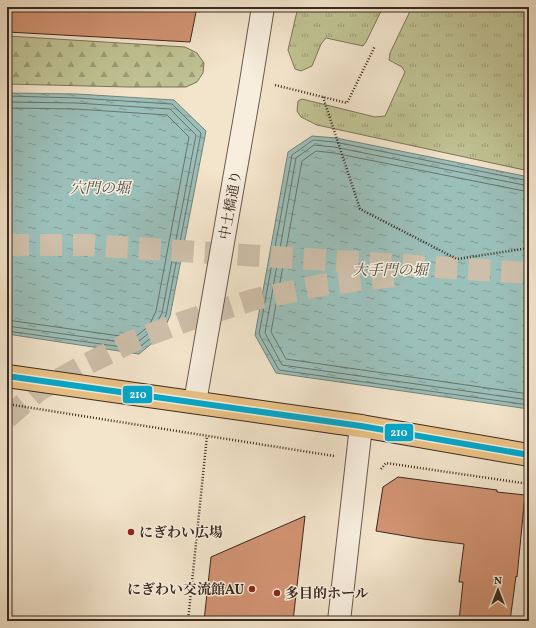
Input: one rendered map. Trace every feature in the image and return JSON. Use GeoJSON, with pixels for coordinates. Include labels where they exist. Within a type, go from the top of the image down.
{"type":"FeatureCollection","features":[{"type":"Feature","properties":{"kind":"main road"},"geometry":{"type":"LineString","coordinates":[[7,376],[361,426],[529,455]]}},
{"type":"Feature","properties":{"kind":"street","name":"中土橋通り"},"geometry":{"type":"LineString","coordinates":[[195,402],[252,79],[263,7]]}},
{"type":"Feature","properties":{"kind":"street"},"geometry":{"type":"LineString","coordinates":[[339,621],[361,426]]}},
{"type":"Feature","properties":{"kind":"path"},"geometry":{"type":"LineString","coordinates":[[252,79],[347,103],[375,46]]}},
{"type":"Feature","properties":{"kind":"path"},"geometry":{"type":"LineString","coordinates":[[323,96],[360,209],[457,259],[529,248]]}},
{"type":"Feature","properties":{"kind":"path"},"geometry":{"type":"LineString","coordinates":[[7,404],[358,460],[529,484]]}},
{"type":"Feature","properties":{"kind":"path"},"geometry":{"type":"LineString","coordinates":[[188,621],[207,436]]}},
{"type":"Feature","properties":{"kind":"path"},"geometry":{"type":"LineString","coordinates":[[381,469],[386,463]]}},
{"type":"Feature","properties":{"kind":"green space"},"geometry":{"type":"Polygon","coordinates":[[[298,7],[383,7],[363,46],[326,38],[321,44],[312,66],[301,71],[295,69],[288,50],[298,7]]]}},
{"type":"Feature","properties":{"kind":"green space"},"geometry":{"type":"Polygon","coordinates":[[[412,7],[529,7],[529,171],[317,125],[301,117],[297,111],[298,101],[302,99],[375,117],[385,116],[405,72],[402,67],[389,60],[390,53],[412,7]]]}},
{"type":"Feature","properties":{"kind":"green space"},"geometry":{"type":"Polygon","coordinates":[[[7,36],[185,47],[197,53],[204,63],[203,73],[197,82],[186,87],[7,84],[7,36]]]}},
{"type":"Feature","properties":{"kind":"water","name":"穴門の堀"},"geometry":{"type":"Polygon","coordinates":[[[7,93],[77,94],[174,100],[206,131],[170,316],[161,336],[139,354],[7,334],[7,93]]]}},
{"type":"Feature","properties":{"kind":"water","name":"大手門の堀"},"geometry":{"type":"Polygon","coordinates":[[[312,136],[336,138],[529,177],[529,409],[276,373],[255,335],[288,152],[312,136]]]}},
{"type":"Feature","properties":{"kind":"building"},"geometry":{"type":"Polygon","coordinates":[[[7,7],[197,7],[190,42],[7,32],[7,7]]]}},
{"type":"Feature","properties":{"kind":"building"},"geometry":{"type":"Polygon","coordinates":[[[398,477],[525,495],[517,577],[516,576],[510,621],[459,621],[463,582],[459,582],[464,544],[376,531],[383,487],[398,477]]]}},
{"type":"Feature","properties":{"kind":"building","name":"にぎわい交流館AU"},"geometry":{"type":"Polygon","coordinates":[[[305,516],[293,621],[204,621],[211,557],[305,516]]]}},
{"type":"Feature","properties":{"kind":"tunnel"},"geometry":{"type":"LineString","coordinates":[[7,245],[87,245],[529,273]]}},
{"type":"Feature","properties":{"kind":"tunnel"},"geometry":{"type":"LineString","coordinates":[[7,418],[38,391],[83,366],[133,341],[180,323],[252,300],[322,285],[402,275]]}},
{"type":"Feature","properties":{"kind":"transit line","name":"210"},"geometry":{"type":"LineString","coordinates":[[7,376],[361,426],[529,455]]}},
{"type":"Feature","properties":{"kind":"place","name":"にぎわい広場"},"geometry":{"type":"Point","coordinates":[131,532]}},
{"type":"Feature","properties":{"kind":"place","name":"にぎわい交流館AU"},"geometry":{"type":"Point","coordinates":[252,589]}},
{"type":"Feature","properties":{"kind":"place","name":"多目的ホール"},"geometry":{"type":"Point","coordinates":[277,593]}}]}
